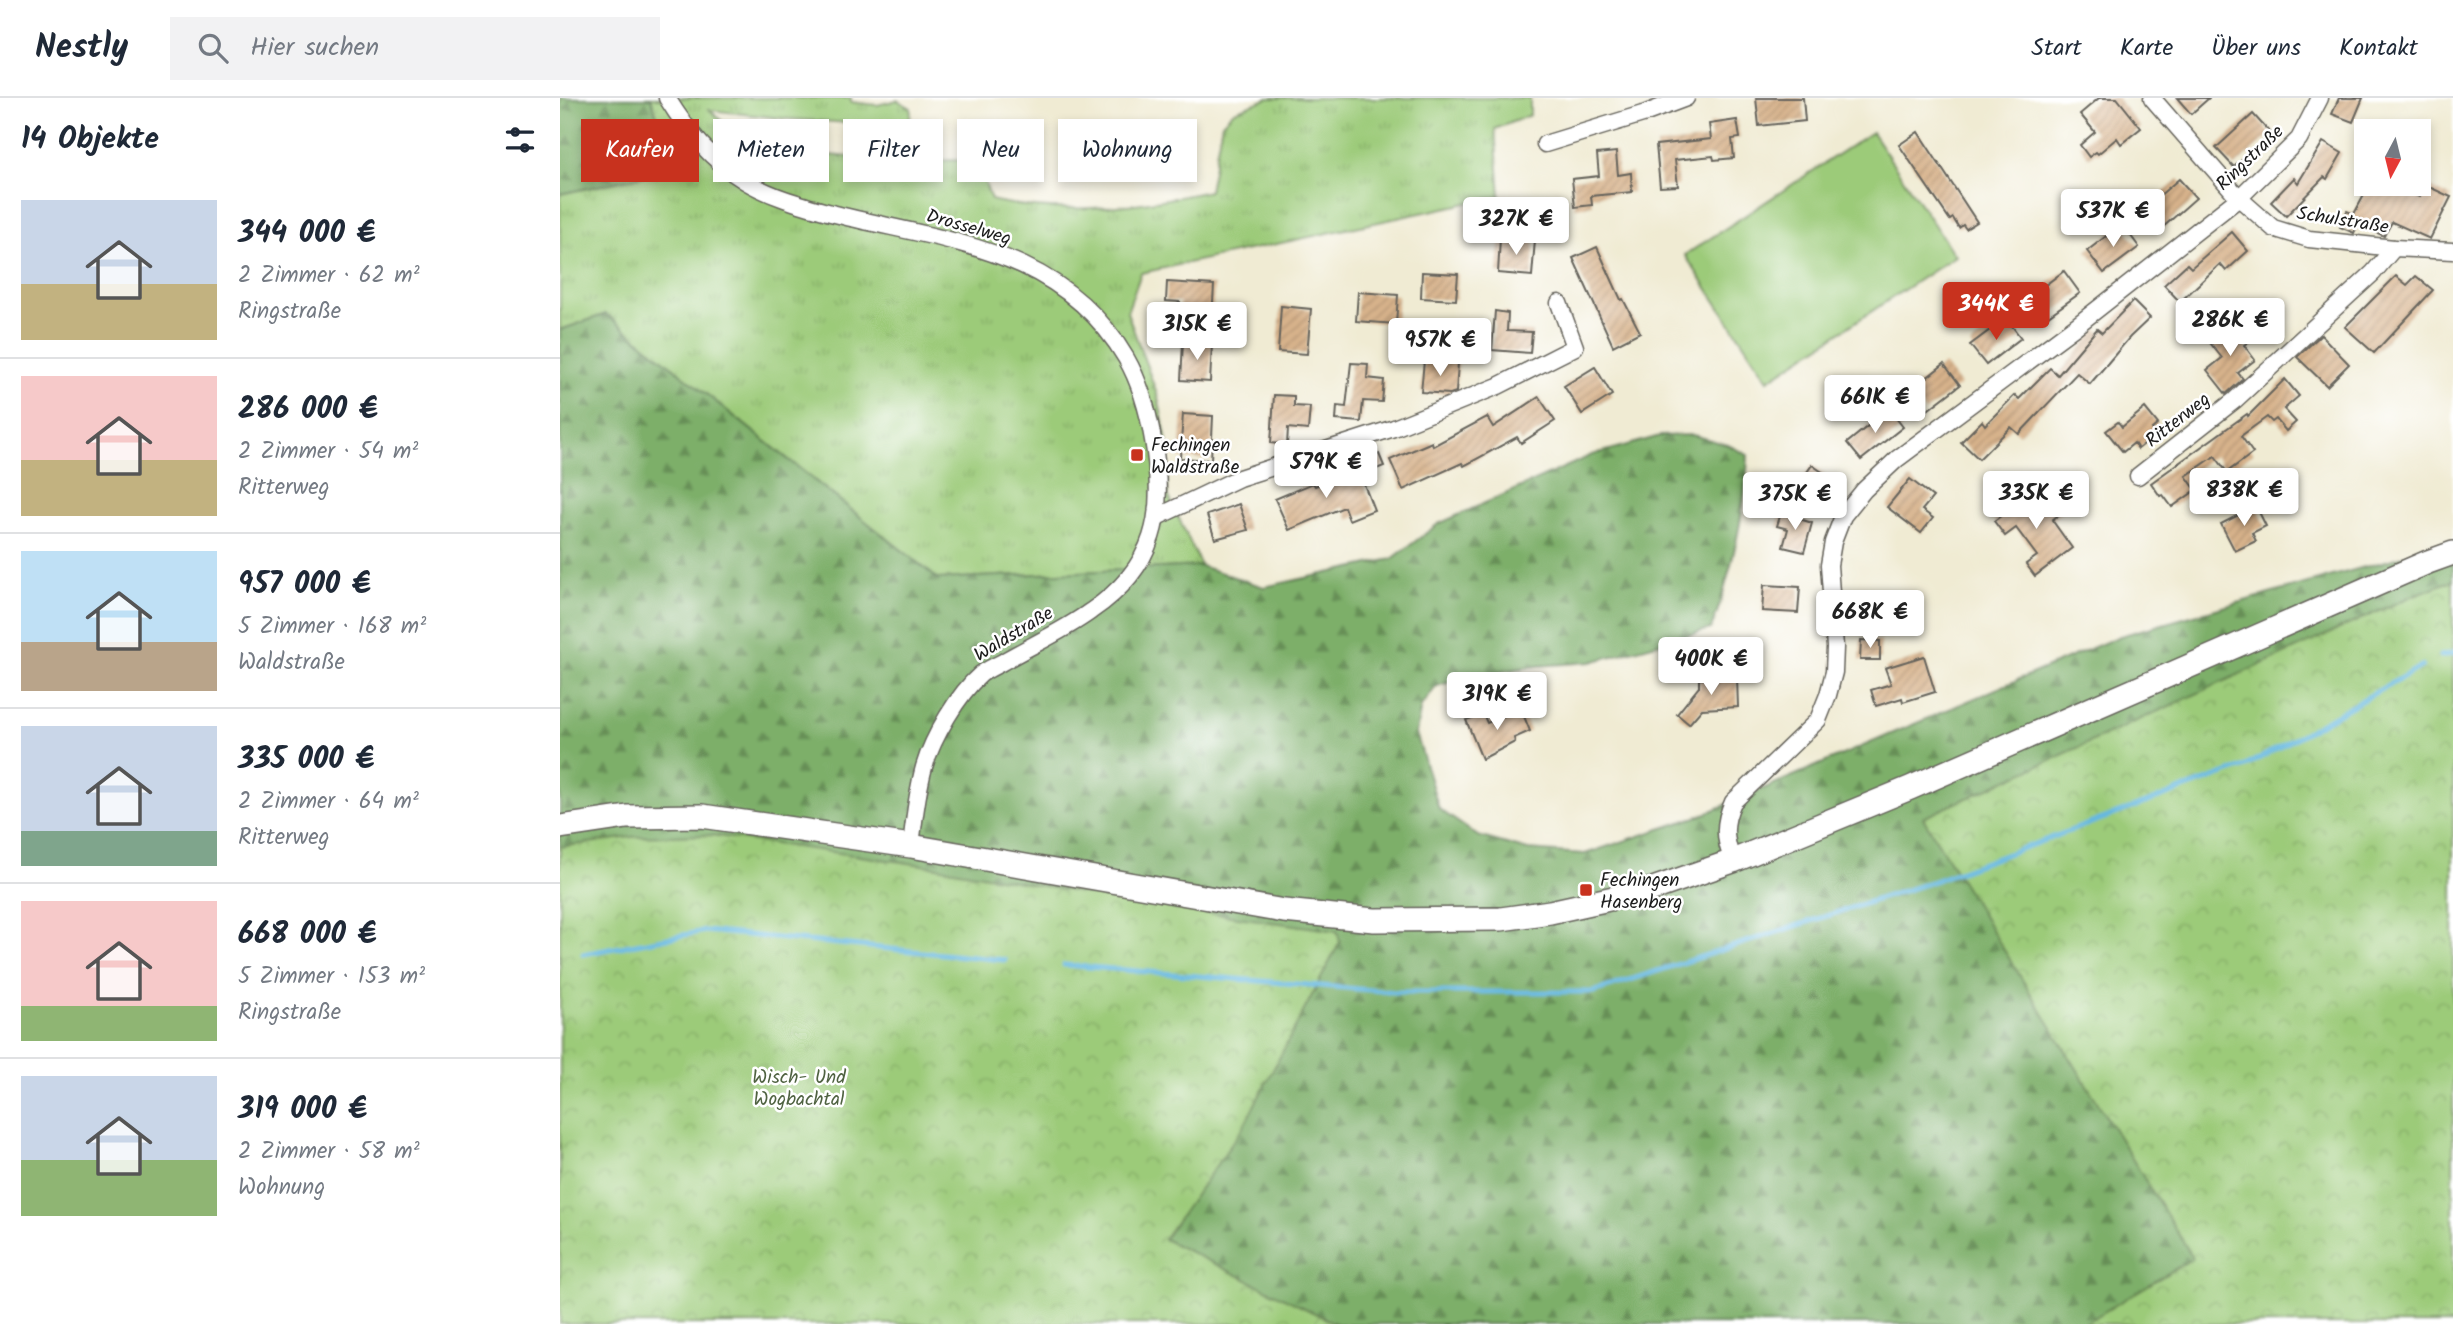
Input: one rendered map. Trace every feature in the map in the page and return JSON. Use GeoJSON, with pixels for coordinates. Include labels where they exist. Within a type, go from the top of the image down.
{"type":"FeatureCollection","features":[{"type":"Feature","properties":{"kind":"main road"},"geometry":{"type":"LineString","coordinates":[[560,827],[627,817],[702,816],[911,846],[1284,911],[1374,920],[1501,919],[1550,912],[1650,890],[1733,861],[1910,788],[2453,553]]}},
{"type":"Feature","properties":{"kind":"street","name":"Drosselweg"},"geometry":{"type":"LineString","coordinates":[[667,98],[684,126],[711,156],[746,182],[787,201],[958,241],[1022,263],[1062,288],[1101,323],[1138,380],[1148,410],[1159,491]]}},
{"type":"Feature","properties":{"kind":"street"},"geometry":{"type":"LineString","coordinates":[[1545,144],[1686,98]]}},
{"type":"Feature","properties":{"kind":"street","name":"Schulstraße"},"geometry":{"type":"LineString","coordinates":[[2152,98],[2239,198],[2273,228],[2309,239],[2453,251]]}},
{"type":"Feature","properties":{"kind":"street","name":"Ringstraße"},"geometry":{"type":"LineString","coordinates":[[1733,861],[1727,846],[1725,818],[1733,802],[1818,720],[1828,695],[1834,672],[1835,647],[1829,565],[1833,542],[1843,516],[1864,489],[1897,459],[2076,327],[2239,198],[2299,139],[2320,98]]}},
{"type":"Feature","properties":{"kind":"street","name":"Ritterweg"},"geometry":{"type":"LineString","coordinates":[[2138,476],[2235,400],[2373,272],[2394,248]]}},
{"type":"Feature","properties":{"kind":"street"},"geometry":{"type":"LineString","coordinates":[[1157,517],[1239,478],[1394,428],[1498,386],[1576,347],[1559,303]]}},
{"type":"Feature","properties":{"kind":"street","name":"Waldstraße"},"geometry":{"type":"LineString","coordinates":[[911,846],[925,766],[941,728],[957,703],[981,674],[1091,611],[1113,593],[1144,554],[1157,517],[1159,491]]}},
{"type":"Feature","properties":{"kind":"green space"},"geometry":{"type":"Polygon","coordinates":[[[560,98],[651,98],[659,119],[581,119],[581,182],[615,182],[560,194],[560,98]]]}},
{"type":"Feature","properties":{"kind":"green space"},"geometry":{"type":"Polygon","coordinates":[[[651,98],[851,98],[851,102],[877,105],[897,100],[911,108],[910,119],[843,119],[843,123],[829,122],[829,119],[788,119],[710,110],[720,119],[713,119],[713,182],[829,182],[829,155],[843,156],[843,182],[943,182],[943,160],[957,160],[957,182],[985,182],[991,200],[1072,209],[1128,205],[1209,191],[1222,123],[1234,111],[1269,98],[1530,98],[1530,115],[1495,129],[1500,196],[1141,273],[1127,312],[1158,397],[1167,442],[1168,495],[1201,566],[938,579],[607,315],[560,330],[560,194],[615,182],[699,182],[699,119],[659,119],[651,98]]]}},
{"type":"Feature","properties":{"kind":"green space"},"geometry":{"type":"Polygon","coordinates":[[[1872,132],[1955,256],[1768,380],[1685,255],[1872,132]]]}},
{"type":"Feature","properties":{"kind":"green space"},"geometry":{"type":"Polygon","coordinates":[[[606,314],[938,579],[1201,566],[1264,587],[1392,559],[1438,524],[1592,455],[1660,436],[1693,435],[1728,445],[1748,455],[1736,544],[1725,589],[1711,629],[1591,662],[1537,666],[1468,677],[1437,686],[1421,706],[1416,733],[1439,809],[1478,836],[1528,850],[1585,854],[1702,815],[2120,636],[2453,542],[2453,1324],[560,1324],[560,330],[606,314]]]}},
{"type":"Feature","properties":{"kind":"green space"},"geometry":{"type":"Polygon","coordinates":[[[2453,580],[2453,1324],[2084,1324],[2193,1258],[1923,818],[2412,596],[2453,580]]]}},
{"type":"Feature","properties":{"kind":"green space","name":"Wisch- Und Wogbachtal"},"geometry":{"type":"Polygon","coordinates":[[[711,835],[937,867],[1137,903],[1337,931],[1340,942],[1242,1129],[1164,1239],[1337,1324],[560,1324],[560,847],[631,837],[711,835]]]}},
{"type":"Feature","properties":{"kind":"building"},"geometry":{"type":"Polygon","coordinates":[[[1756,98],[1803,98],[1805,121],[1759,126],[1756,98]]]}},
{"type":"Feature","properties":{"kind":"building"},"geometry":{"type":"Polygon","coordinates":[[[2099,98],[2117,98],[2141,128],[2121,144],[2117,138],[2098,154],[2096,152],[2089,157],[2080,145],[2095,132],[2080,114],[2099,98]]]}},
{"type":"Feature","properties":{"kind":"building"},"geometry":{"type":"Polygon","coordinates":[[[2177,98],[2209,98],[2191,114],[2177,98]]]}},
{"type":"Feature","properties":{"kind":"building"},"geometry":{"type":"Polygon","coordinates":[[[2339,98],[2363,98],[2353,122],[2332,114],[2339,98]]]}},
{"type":"Feature","properties":{"kind":"building"},"geometry":{"type":"Polygon","coordinates":[[[2253,114],[2271,134],[2234,167],[2216,148],[2253,114]]]}},
{"type":"Feature","properties":{"kind":"building"},"geometry":{"type":"Polygon","coordinates":[[[1737,120],[1740,138],[1732,139],[1734,158],[1714,160],[1713,156],[1675,160],[1678,186],[1660,187],[1656,145],[1711,139],[1709,124],[1737,120]]]}},
{"type":"Feature","properties":{"kind":"building"},"geometry":{"type":"Polygon","coordinates":[[[1918,132],[1977,222],[1966,229],[1963,225],[1959,228],[1953,218],[1950,220],[1899,145],[1918,132]]]}},
{"type":"Feature","properties":{"kind":"building"},"geometry":{"type":"Polygon","coordinates":[[[2323,142],[2342,153],[2327,179],[2324,177],[2286,216],[2271,202],[2294,178],[2298,183],[2323,142]]]}},
{"type":"Feature","properties":{"kind":"building"},"geometry":{"type":"Polygon","coordinates":[[[1616,152],[1618,175],[1631,173],[1632,192],[1591,196],[1592,205],[1575,207],[1572,179],[1599,176],[1597,154],[1616,152]]]}},
{"type":"Feature","properties":{"kind":"building"},"geometry":{"type":"Polygon","coordinates":[[[2179,179],[2196,198],[2162,228],[2145,208],[2179,179]]]}},
{"type":"Feature","properties":{"kind":"building"},"geometry":{"type":"Polygon","coordinates":[[[2431,188],[2451,197],[2430,239],[2392,222],[2384,236],[2358,224],[2354,233],[2340,227],[2347,211],[2354,214],[2364,196],[2431,196],[2431,188]]]}},
{"type":"Feature","properties":{"kind":"building"},"geometry":{"type":"Polygon","coordinates":[[[2122,224],[2139,247],[2104,273],[2087,251],[2122,224]]]}},
{"type":"Feature","properties":{"kind":"building"},"geometry":{"type":"Polygon","coordinates":[[[2232,232],[2248,251],[2226,271],[2220,264],[2180,302],[2164,285],[2187,264],[2191,268],[2232,232]]]}},
{"type":"Feature","properties":{"kind":"building"},"geometry":{"type":"Polygon","coordinates":[[[1500,238],[1535,240],[1532,276],[1498,273],[1500,238]]]}},
{"type":"Feature","properties":{"kind":"building"},"geometry":{"type":"Polygon","coordinates":[[[1597,247],[1621,300],[1623,299],[1640,332],[1613,346],[1573,258],[1597,247]]]}},
{"type":"Feature","properties":{"kind":"building"},"geometry":{"type":"Polygon","coordinates":[[[2064,271],[2080,293],[2044,319],[2028,298],[2064,271]]]}},
{"type":"Feature","properties":{"kind":"building"},"geometry":{"type":"Polygon","coordinates":[[[1422,272],[1458,274],[1456,300],[1421,298],[1422,272]]]}},
{"type":"Feature","properties":{"kind":"building"},"geometry":{"type":"Polygon","coordinates":[[[2396,276],[2407,285],[2416,276],[2433,290],[2374,353],[2345,327],[2396,276]]]}},
{"type":"Feature","properties":{"kind":"building"},"geometry":{"type":"Polygon","coordinates":[[[1167,282],[1214,285],[1212,319],[1179,317],[1180,302],[1166,301],[1167,282]]]}},
{"type":"Feature","properties":{"kind":"building"},"geometry":{"type":"Polygon","coordinates":[[[1358,292],[1398,295],[1396,324],[1356,321],[1358,292]]]}},
{"type":"Feature","properties":{"kind":"building"},"geometry":{"type":"Polygon","coordinates":[[[2133,301],[2150,318],[2090,384],[2077,373],[2019,434],[2011,427],[1979,459],[1961,442],[1982,421],[1985,425],[2015,395],[2019,399],[2050,368],[2058,375],[2097,329],[2102,333],[2133,301]]]}},
{"type":"Feature","properties":{"kind":"building"},"geometry":{"type":"Polygon","coordinates":[[[1281,306],[1311,309],[1307,354],[1278,352],[1281,306]]]}},
{"type":"Feature","properties":{"kind":"building"},"geometry":{"type":"Polygon","coordinates":[[[1495,311],[1508,313],[1507,331],[1532,332],[1530,353],[1492,350],[1495,311]]]}},
{"type":"Feature","properties":{"kind":"building"},"geometry":{"type":"Polygon","coordinates":[[[2006,318],[2021,338],[1986,365],[1970,345],[2006,318]]]}},
{"type":"Feature","properties":{"kind":"building"},"geometry":{"type":"Polygon","coordinates":[[[2222,327],[2230,338],[2241,328],[2251,340],[2244,345],[2255,360],[2238,373],[2243,379],[2226,394],[2207,370],[2222,358],[2207,339],[2222,327]]]}},
{"type":"Feature","properties":{"kind":"building"},"geometry":{"type":"Polygon","coordinates":[[[2321,335],[2349,364],[2327,386],[2297,357],[2321,335]]]}},
{"type":"Feature","properties":{"kind":"building"},"geometry":{"type":"Polygon","coordinates":[[[1183,343],[1212,344],[1210,382],[1181,380],[1183,343]]]}},
{"type":"Feature","properties":{"kind":"building"},"geometry":{"type":"Polygon","coordinates":[[[1424,361],[1458,363],[1456,392],[1421,392],[1424,361]]]}},
{"type":"Feature","properties":{"kind":"building"},"geometry":{"type":"Polygon","coordinates":[[[1351,363],[1368,364],[1367,378],[1384,380],[1382,402],[1363,401],[1361,422],[1336,420],[1337,406],[1346,407],[1351,363]]]}},
{"type":"Feature","properties":{"kind":"building"},"geometry":{"type":"Polygon","coordinates":[[[1944,364],[1960,385],[1925,412],[1910,391],[1944,364]]]}},
{"type":"Feature","properties":{"kind":"building"},"geometry":{"type":"Polygon","coordinates":[[[1595,367],[1612,395],[1582,414],[1564,386],[1595,367]]]}},
{"type":"Feature","properties":{"kind":"building"},"geometry":{"type":"Polygon","coordinates":[[[2285,379],[2299,396],[2284,409],[2296,422],[2286,431],[2276,419],[2272,422],[2267,417],[2241,436],[2253,453],[2227,472],[2215,456],[2186,476],[2196,490],[2172,507],[2163,495],[2160,496],[2151,483],[2247,414],[2248,416],[2285,379]]]}},
{"type":"Feature","properties":{"kind":"building"},"geometry":{"type":"Polygon","coordinates":[[[1274,395],[1294,396],[1294,406],[1310,407],[1308,430],[1288,428],[1287,445],[1271,443],[1274,395]]]}},
{"type":"Feature","properties":{"kind":"building"},"geometry":{"type":"Polygon","coordinates":[[[1539,397],[1555,421],[1521,443],[1517,437],[1464,466],[1462,463],[1403,490],[1390,460],[1432,442],[1433,446],[1487,417],[1493,427],[1539,397]]]}},
{"type":"Feature","properties":{"kind":"building"},"geometry":{"type":"Polygon","coordinates":[[[2145,408],[2158,424],[2152,429],[2156,434],[2138,449],[2134,443],[2123,452],[2106,431],[2118,422],[2122,427],[2145,408]]]}},
{"type":"Feature","properties":{"kind":"building"},"geometry":{"type":"Polygon","coordinates":[[[1889,409],[1903,427],[1861,460],[1847,443],[1889,409]]]}},
{"type":"Feature","properties":{"kind":"building"},"geometry":{"type":"Polygon","coordinates":[[[1183,414],[1213,416],[1211,460],[1180,458],[1183,414]]]}},
{"type":"Feature","properties":{"kind":"building"},"geometry":{"type":"Polygon","coordinates":[[[1379,454],[1384,466],[1369,472],[1364,460],[1379,454]]]}},
{"type":"Feature","properties":{"kind":"building"},"geometry":{"type":"Polygon","coordinates":[[[1812,465],[1837,482],[1824,502],[1798,485],[1812,465]]]}},
{"type":"Feature","properties":{"kind":"building"},"geometry":{"type":"Polygon","coordinates":[[[1358,469],[1374,510],[1349,520],[1344,507],[1289,530],[1275,499],[1313,483],[1315,486],[1358,469]]]}},
{"type":"Feature","properties":{"kind":"building"},"geometry":{"type":"Polygon","coordinates":[[[1910,479],[1933,497],[1922,510],[1933,518],[1921,533],[1887,507],[1910,479]]]}},
{"type":"Feature","properties":{"kind":"building"},"geometry":{"type":"Polygon","coordinates":[[[2017,493],[2032,513],[2051,499],[2061,513],[2052,520],[2072,548],[2035,576],[2026,564],[2037,556],[2016,528],[2005,536],[1994,521],[2009,510],[2004,503],[2017,493]]]}},
{"type":"Feature","properties":{"kind":"building"},"geometry":{"type":"Polygon","coordinates":[[[1239,504],[1248,530],[1215,539],[1207,515],[1239,504]]]}},
{"type":"Feature","properties":{"kind":"building"},"geometry":{"type":"Polygon","coordinates":[[[2256,506],[2266,526],[2252,533],[2256,541],[2235,551],[2221,524],[2256,506]]]}},
{"type":"Feature","properties":{"kind":"building"},"geometry":{"type":"Polygon","coordinates":[[[1781,513],[1812,523],[1804,552],[1783,547],[1788,529],[1777,526],[1781,513]]]}},
{"type":"Feature","properties":{"kind":"building"},"geometry":{"type":"Polygon","coordinates":[[[1764,585],[1800,587],[1798,613],[1762,611],[1764,585]]]}},
{"type":"Feature","properties":{"kind":"building"},"geometry":{"type":"Polygon","coordinates":[[[1861,640],[1880,641],[1880,660],[1860,660],[1861,640]]]}},
{"type":"Feature","properties":{"kind":"building"},"geometry":{"type":"Polygon","coordinates":[[[1924,656],[1935,692],[1903,702],[1902,698],[1876,706],[1871,690],[1891,684],[1885,668],[1924,656]]]}},
{"type":"Feature","properties":{"kind":"building"},"geometry":{"type":"Polygon","coordinates":[[[1737,678],[1738,707],[1702,709],[1689,724],[1677,714],[1699,687],[1699,679],[1737,678]]]}},
{"type":"Feature","properties":{"kind":"building"},"geometry":{"type":"Polygon","coordinates":[[[1521,709],[1530,731],[1482,759],[1466,720],[1483,714],[1487,723],[1521,709]]]}},
{"type":"Feature","properties":{"kind":"waterway"},"geometry":{"type":"LineString","coordinates":[[2441,656],[2453,653]]}},
{"type":"Feature","properties":{"kind":"waterway"},"geometry":{"type":"LineString","coordinates":[[1064,965],[1395,992],[1593,992],[1931,882],[2246,766],[2422,666]]}},
{"type":"Feature","properties":{"kind":"waterway"},"geometry":{"type":"LineString","coordinates":[[583,954],[705,931],[1005,960]]}},
{"type":"Feature","properties":{"kind":"place","name":"Fechingen Waldstraße"},"geometry":{"type":"Point","coordinates":[1137,455]}},
{"type":"Feature","properties":{"kind":"place","name":"Fechingen Hasenberg"},"geometry":{"type":"Point","coordinates":[1586,890]}}]}
